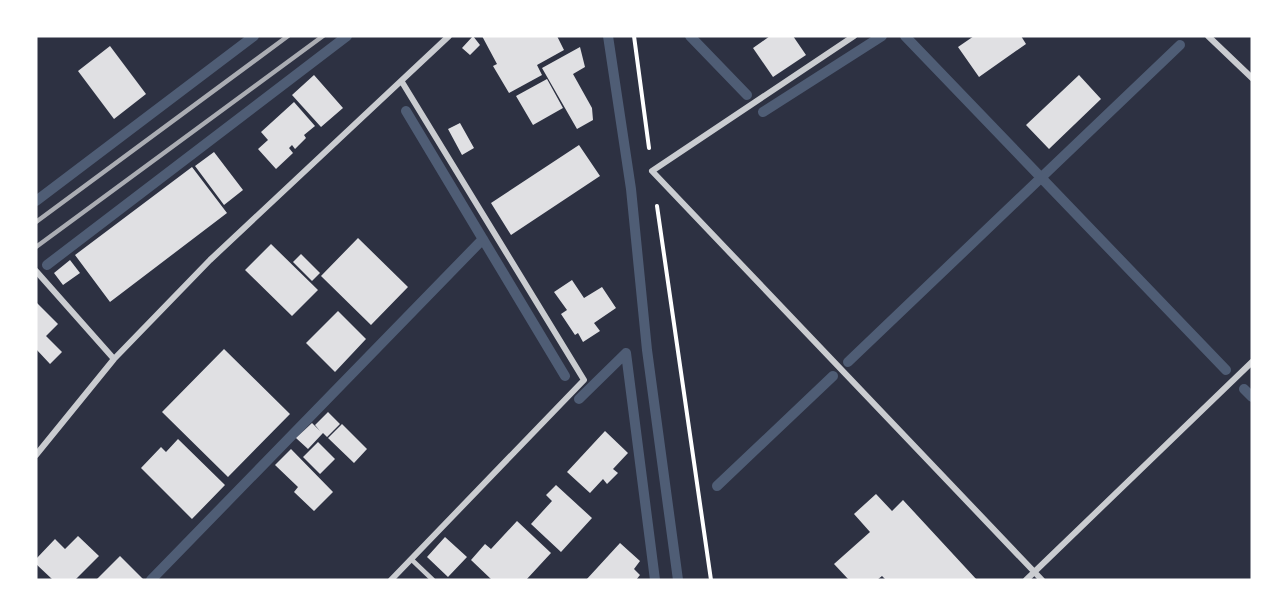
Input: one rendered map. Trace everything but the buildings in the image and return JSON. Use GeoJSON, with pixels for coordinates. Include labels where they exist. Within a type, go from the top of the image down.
{"type":"FeatureCollection","features":[{"type":"Feature","properties":{"kind":"street"},"geometry":{"type":"LineString","coordinates":[[36,455],[114,359],[210,260],[449,36]]}},
{"type":"Feature","properties":{"kind":"street"},"geometry":{"type":"LineString","coordinates":[[854,36],[652,171],[1042,580]]}},
{"type":"Feature","properties":{"kind":"street"},"geometry":{"type":"LineString","coordinates":[[1208,36],[1252,78]]}},
{"type":"Feature","properties":{"kind":"street"},"geometry":{"type":"LineString","coordinates":[[391,580],[584,380],[402,82]]}},
{"type":"Feature","properties":{"kind":"street"},"geometry":{"type":"LineString","coordinates":[[36,272],[114,359]]}},
{"type":"Feature","properties":{"kind":"street"},"geometry":{"type":"LineString","coordinates":[[1026,580],[1252,362]]}},
{"type":"Feature","properties":{"kind":"lane"},"geometry":{"type":"LineString","coordinates":[[411,559],[434,580]]}},
{"type":"Feature","properties":{"kind":"path"},"geometry":{"type":"LineString","coordinates":[[634,36],[711,580]]}},
{"type":"Feature","properties":{"kind":"waterway"},"geometry":{"type":"LineString","coordinates":[[36,201],[254,36]]}},
{"type":"Feature","properties":{"kind":"waterway"},"geometry":{"type":"LineString","coordinates":[[47,265],[347,36]]}},
{"type":"Feature","properties":{"kind":"waterway"},"geometry":{"type":"LineString","coordinates":[[608,36],[631,189],[647,350],[678,580]]}},
{"type":"Feature","properties":{"kind":"waterway"},"geometry":{"type":"LineString","coordinates":[[690,36],[747,95]]}},
{"type":"Feature","properties":{"kind":"waterway"},"geometry":{"type":"LineString","coordinates":[[763,112],[882,36]]}},
{"type":"Feature","properties":{"kind":"waterway"},"geometry":{"type":"LineString","coordinates":[[905,36],[1226,370]]}},
{"type":"Feature","properties":{"kind":"waterway"},"geometry":{"type":"LineString","coordinates":[[848,362],[1180,45]]}},
{"type":"Feature","properties":{"kind":"waterway"},"geometry":{"type":"LineString","coordinates":[[406,111],[565,376]]}},
{"type":"Feature","properties":{"kind":"waterway"},"geometry":{"type":"LineString","coordinates":[[151,580],[483,239]]}},
{"type":"Feature","properties":{"kind":"waterway"},"geometry":{"type":"LineString","coordinates":[[626,353],[655,580]]}},
{"type":"Feature","properties":{"kind":"waterway"},"geometry":{"type":"LineString","coordinates":[[579,399],[626,353]]}},
{"type":"Feature","properties":{"kind":"waterway"},"geometry":{"type":"LineString","coordinates":[[717,486],[833,376]]}},
{"type":"Feature","properties":{"kind":"waterway"},"geometry":{"type":"LineString","coordinates":[[1244,389],[1252,397]]}},
{"type":"Feature","properties":{"kind":"railway"},"geometry":{"type":"LineString","coordinates":[[36,222],[288,36]]}},
{"type":"Feature","properties":{"kind":"railway"},"geometry":{"type":"LineString","coordinates":[[36,247],[323,36]]}}]}
